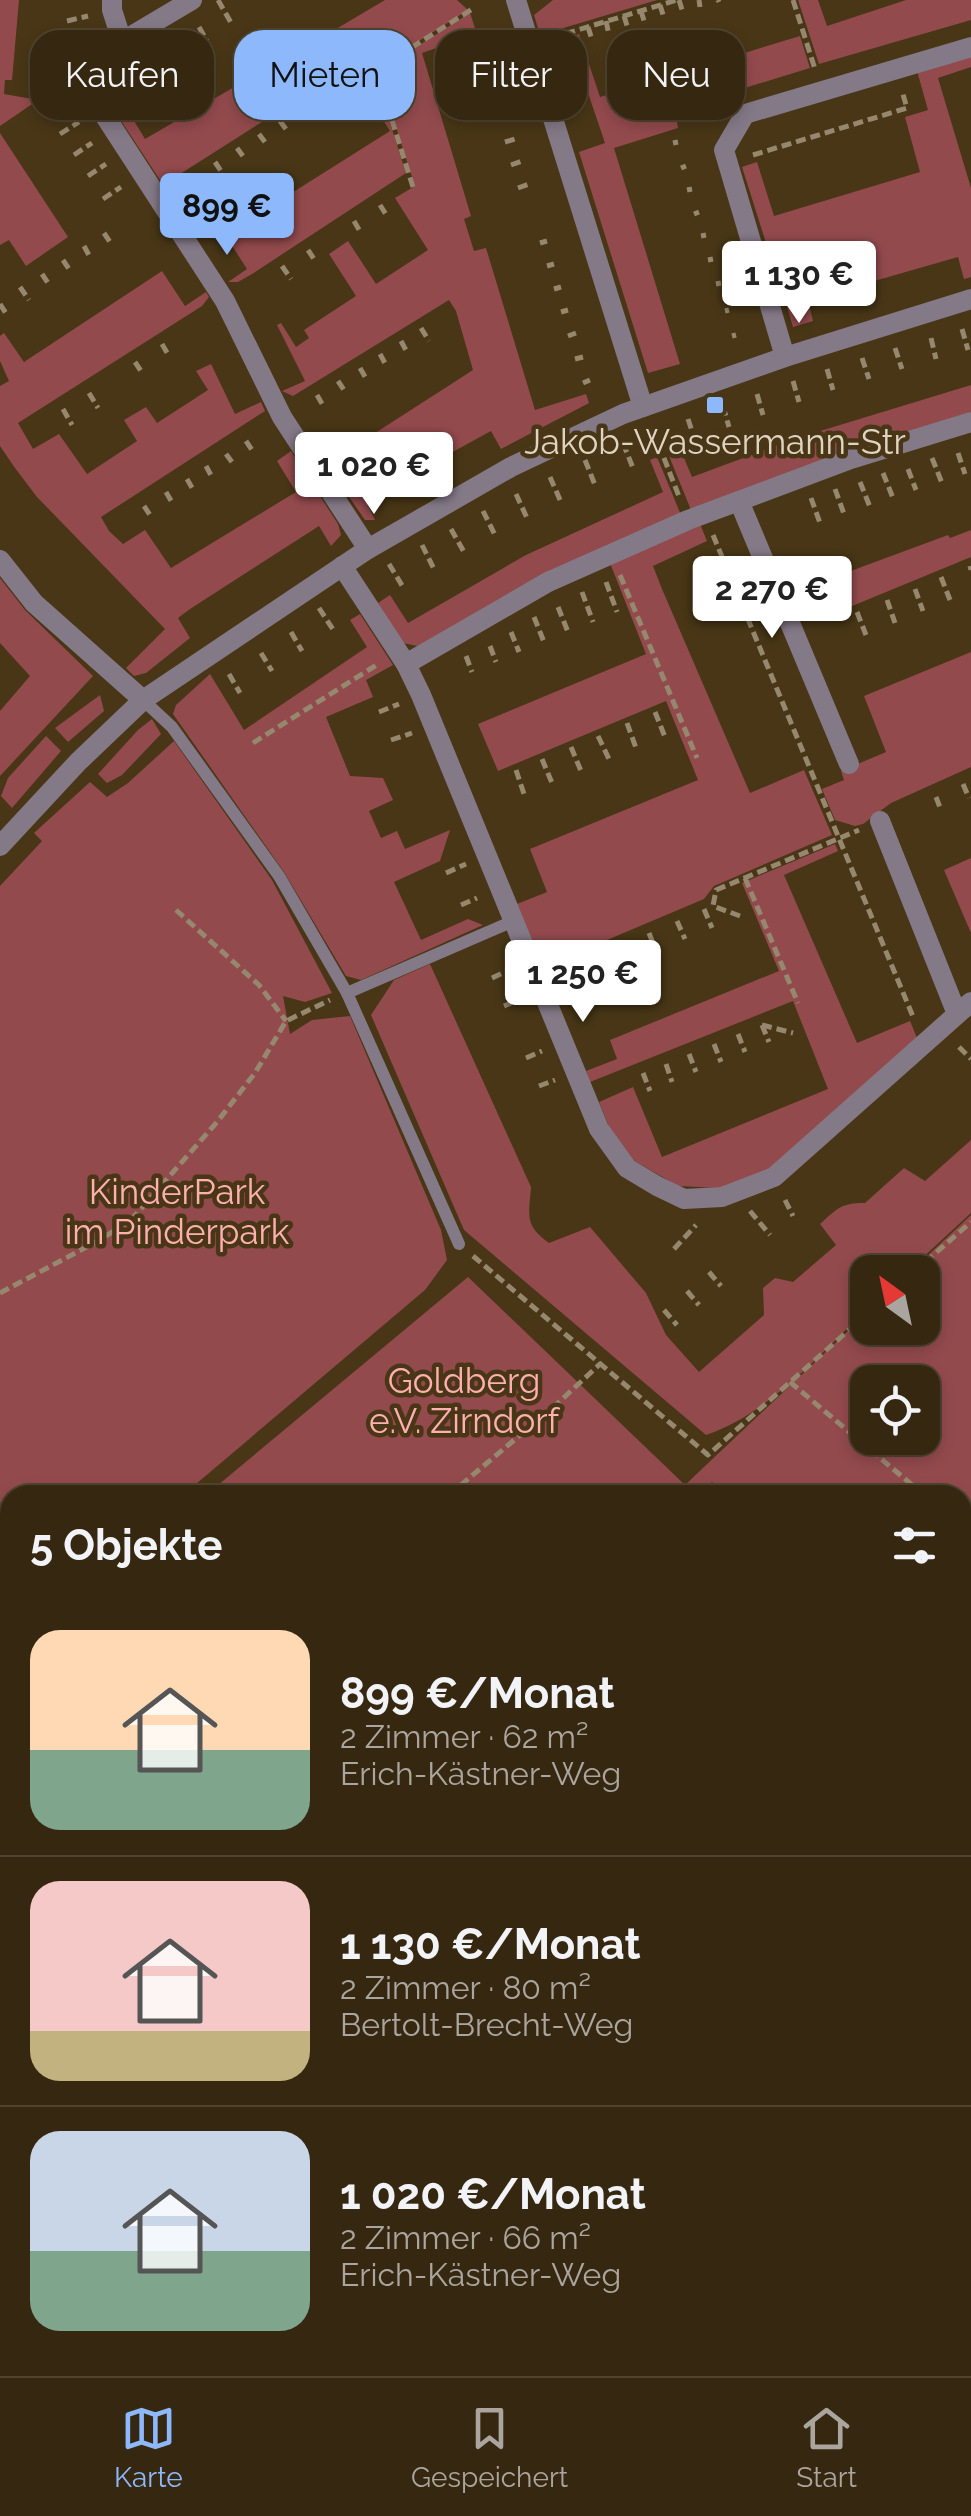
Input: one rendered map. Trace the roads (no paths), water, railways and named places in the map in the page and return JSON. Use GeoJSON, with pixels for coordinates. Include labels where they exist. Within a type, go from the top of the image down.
{"type":"FeatureCollection","features":[{"type":"Feature","properties":{"kind":"street"},"geometry":{"type":"LineString","coordinates":[[112,0],[118,30]]}},
{"type":"Feature","properties":{"kind":"street"},"geometry":{"type":"LineString","coordinates":[[141,30],[192,0]]}},
{"type":"Feature","properties":{"kind":"street"},"geometry":{"type":"LineString","coordinates":[[516,0],[647,415]]}},
{"type":"Feature","properties":{"kind":"street"},"geometry":{"type":"LineString","coordinates":[[788,366],[724,150],[746,114],[971,47]]}},
{"type":"Feature","properties":{"kind":"street"},"geometry":{"type":"LineString","coordinates":[[108,120],[226,301],[282,417],[376,552]]}},
{"type":"Feature","properties":{"kind":"street"},"geometry":{"type":"LineString","coordinates":[[0,846],[78,762],[143,700],[342,566],[376,552],[511,467],[971,299]]}},
{"type":"Feature","properties":{"kind":"street"},"geometry":{"type":"LineString","coordinates":[[402,658],[548,582],[696,517],[851,458],[971,422]]}},
{"type":"Feature","properties":{"kind":"street"},"geometry":{"type":"LineString","coordinates":[[738,501],[849,764]]}},
{"type":"Feature","properties":{"kind":"street"},"geometry":{"type":"LineString","coordinates":[[0,560],[34,603],[143,700]]}},
{"type":"Feature","properties":{"kind":"street"},"geometry":{"type":"LineString","coordinates":[[342,566],[402,658],[599,1130],[627,1168],[684,1199],[722,1197],[774,1177],[964,1008],[880,821]]}},
{"type":"Feature","properties":{"kind":"lane"},"geometry":{"type":"LineString","coordinates":[[143,700],[172,728],[279,876],[347,994],[459,1244]]}},
{"type":"Feature","properties":{"kind":"lane"},"geometry":{"type":"LineString","coordinates":[[347,994],[512,922]]}},
{"type":"Feature","properties":{"kind":"place","name":"Jakob-Wassermann-Str"},"geometry":{"type":"Point","coordinates":[715,405]}},
{"type":"Feature","properties":{"kind":"park label","name":"KinderPark im Pinderpark"},"geometry":{"type":"Point","coordinates":[177,1212]}},
{"type":"Feature","properties":{"kind":"park label","name":"Goldberg e.V. Zirndorf"},"geometry":{"type":"Point","coordinates":[464,1401]}}]}
